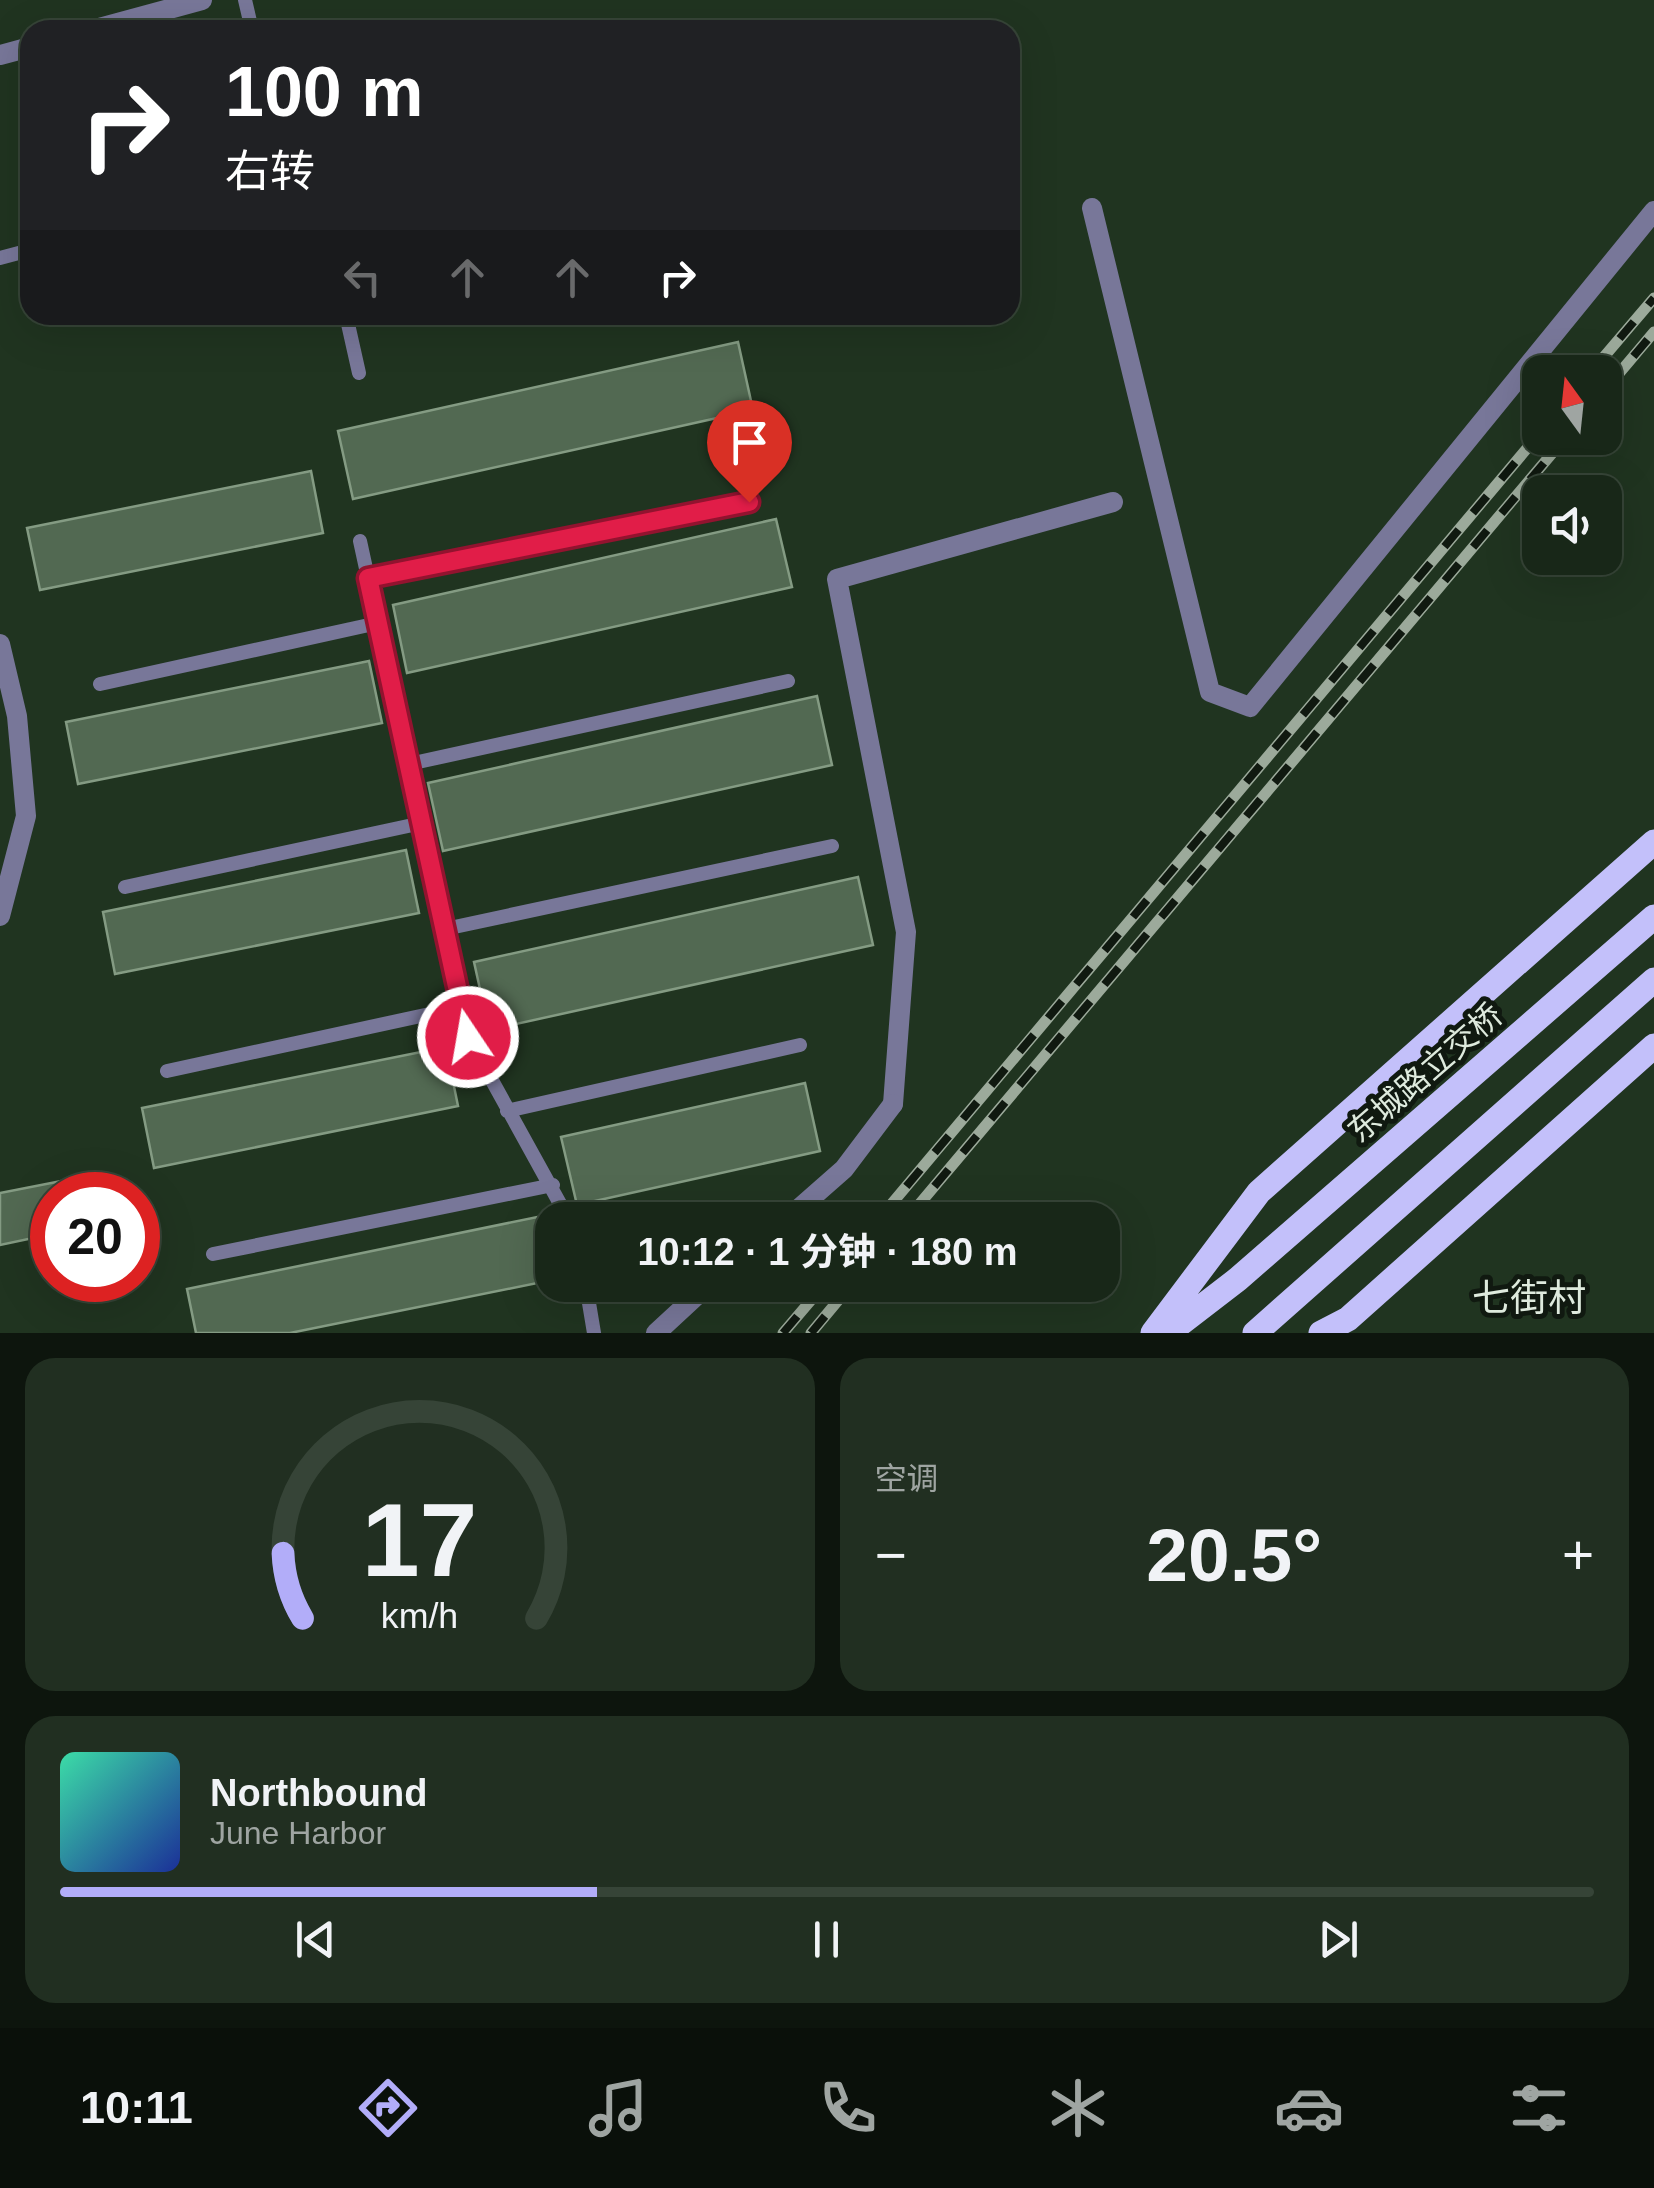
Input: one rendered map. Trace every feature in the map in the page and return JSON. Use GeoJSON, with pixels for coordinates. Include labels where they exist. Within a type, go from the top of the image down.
{"type":"FeatureCollection","features":[{"type":"Feature","properties":{"kind":"main road"},"geometry":{"type":"LineString","coordinates":[[1153,1333],[1259,1192],[1654,842]]}},
{"type":"Feature","properties":{"kind":"main road","name":"东城路立交桥"},"geometry":{"type":"LineString","coordinates":[[1168,1333],[1238,1279],[1654,917]]}},
{"type":"Feature","properties":{"kind":"main road"},"geometry":{"type":"LineString","coordinates":[[1263,1325],[1654,980]]}},
{"type":"Feature","properties":{"kind":"main road"},"geometry":{"type":"LineString","coordinates":[[1321,1333],[1348,1318],[1654,1046]]}},
{"type":"Feature","properties":{"kind":"street"},"geometry":{"type":"LineString","coordinates":[[129,20],[202,0]]}},
{"type":"Feature","properties":{"kind":"street"},"geometry":{"type":"LineString","coordinates":[[1092,208],[1210,692],[1250,707],[1654,211]]}},
{"type":"Feature","properties":{"kind":"street"},"geometry":{"type":"LineString","coordinates":[[806,1202],[844,1169],[893,1104],[906,932],[837,580],[1113,502]]}},
{"type":"Feature","properties":{"kind":"street"},"geometry":{"type":"LineString","coordinates":[[0,644],[17,716],[26,816],[0,916]]}},
{"type":"Feature","properties":{"kind":"street"},"geometry":{"type":"LineString","coordinates":[[656,1333],[690,1302]]}},
{"type":"Feature","properties":{"kind":"lane"},"geometry":{"type":"LineString","coordinates":[[348,325],[359,373]]}},
{"type":"Feature","properties":{"kind":"lane"},"geometry":{"type":"LineString","coordinates":[[368,578],[749,502]]}},
{"type":"Feature","properties":{"kind":"lane"},"geometry":{"type":"LineString","coordinates":[[360,541],[468,1037],[506,1111],[562,1202]]}},
{"type":"Feature","properties":{"kind":"lane"},"geometry":{"type":"LineString","coordinates":[[100,684],[378,623]]}},
{"type":"Feature","properties":{"kind":"lane"},"geometry":{"type":"LineString","coordinates":[[409,764],[788,681]]}},
{"type":"Feature","properties":{"kind":"lane"},"geometry":{"type":"LineString","coordinates":[[125,887],[422,823]]}},
{"type":"Feature","properties":{"kind":"lane"},"geometry":{"type":"LineString","coordinates":[[444,929],[832,846]]}},
{"type":"Feature","properties":{"kind":"lane"},"geometry":{"type":"LineString","coordinates":[[166,1072],[462,1007]]}},
{"type":"Feature","properties":{"kind":"lane"},"geometry":{"type":"LineString","coordinates":[[506,1111],[800,1046]]}},
{"type":"Feature","properties":{"kind":"lane"},"geometry":{"type":"LineString","coordinates":[[213,1254],[553,1184]]}},
{"type":"Feature","properties":{"kind":"lane"},"geometry":{"type":"LineString","coordinates":[[589,1302],[594,1333]]}},
{"type":"Feature","properties":{"kind":"building"},"geometry":{"type":"Polygon","coordinates":[[[738,342],[753,410],[353,499],[338,431],[738,342]]]}},
{"type":"Feature","properties":{"kind":"building"},"geometry":{"type":"Polygon","coordinates":[[[311,471],[323,533],[40,590],[27,528],[311,471]]]}},
{"type":"Feature","properties":{"kind":"building"},"geometry":{"type":"Polygon","coordinates":[[[776,519],[792,587],[407,673],[393,605],[776,519]]]}},
{"type":"Feature","properties":{"kind":"building"},"geometry":{"type":"Polygon","coordinates":[[[369,661],[382,723],[78,784],[66,722],[369,661]]]}},
{"type":"Feature","properties":{"kind":"building"},"geometry":{"type":"Polygon","coordinates":[[[817,696],[832,765],[443,851],[428,783],[817,696]]]}},
{"type":"Feature","properties":{"kind":"building"},"geometry":{"type":"Polygon","coordinates":[[[406,850],[419,913],[115,974],[103,912],[406,850]]]}},
{"type":"Feature","properties":{"kind":"building"},"geometry":{"type":"Polygon","coordinates":[[[858,877],[873,945],[489,1030],[474,962],[858,877]]]}},
{"type":"Feature","properties":{"kind":"building"},"geometry":{"type":"Polygon","coordinates":[[[446,1047],[458,1106],[154,1168],[142,1108],[446,1047]]]}},
{"type":"Feature","properties":{"kind":"building"},"geometry":{"type":"Polygon","coordinates":[[[805,1083],[820,1151],[576,1202],[561,1137],[805,1083]]]}},
{"type":"Feature","properties":{"kind":"building"},"geometry":{"type":"Polygon","coordinates":[[[30,1187],[30,1239],[0,1245],[0,1193],[30,1187]]]}},
{"type":"Feature","properties":{"kind":"building"},"geometry":{"type":"Polygon","coordinates":[[[535,1217],[535,1283],[290,1333],[196,1333],[187,1289],[535,1217]]]}},
{"type":"Feature","properties":{"kind":"railway"},"geometry":{"type":"LineString","coordinates":[[1605,355],[1654,298]]}},
{"type":"Feature","properties":{"kind":"railway"},"geometry":{"type":"LineString","coordinates":[[1622,370],[1654,332]]}},
{"type":"Feature","properties":{"kind":"railway"},"geometry":{"type":"LineString","coordinates":[[893,1202],[1522,454]]}},
{"type":"Feature","properties":{"kind":"railway"},"geometry":{"type":"LineString","coordinates":[[921,1202],[1551,455]]}},
{"type":"Feature","properties":{"kind":"railway"},"geometry":{"type":"LineString","coordinates":[[783,1333],[809,1302]]}},
{"type":"Feature","properties":{"kind":"railway"},"geometry":{"type":"LineString","coordinates":[[811,1333],[837,1302]]}},
{"type":"Feature","properties":{"kind":"district","name":"七街村"},"geometry":{"type":"Point","coordinates":[1529,1298]}},
{"type":"Feature","properties":{"kind":"route"},"geometry":{"type":"LineString","coordinates":[[468,1037],[368,578],[749,502]]}}]}
